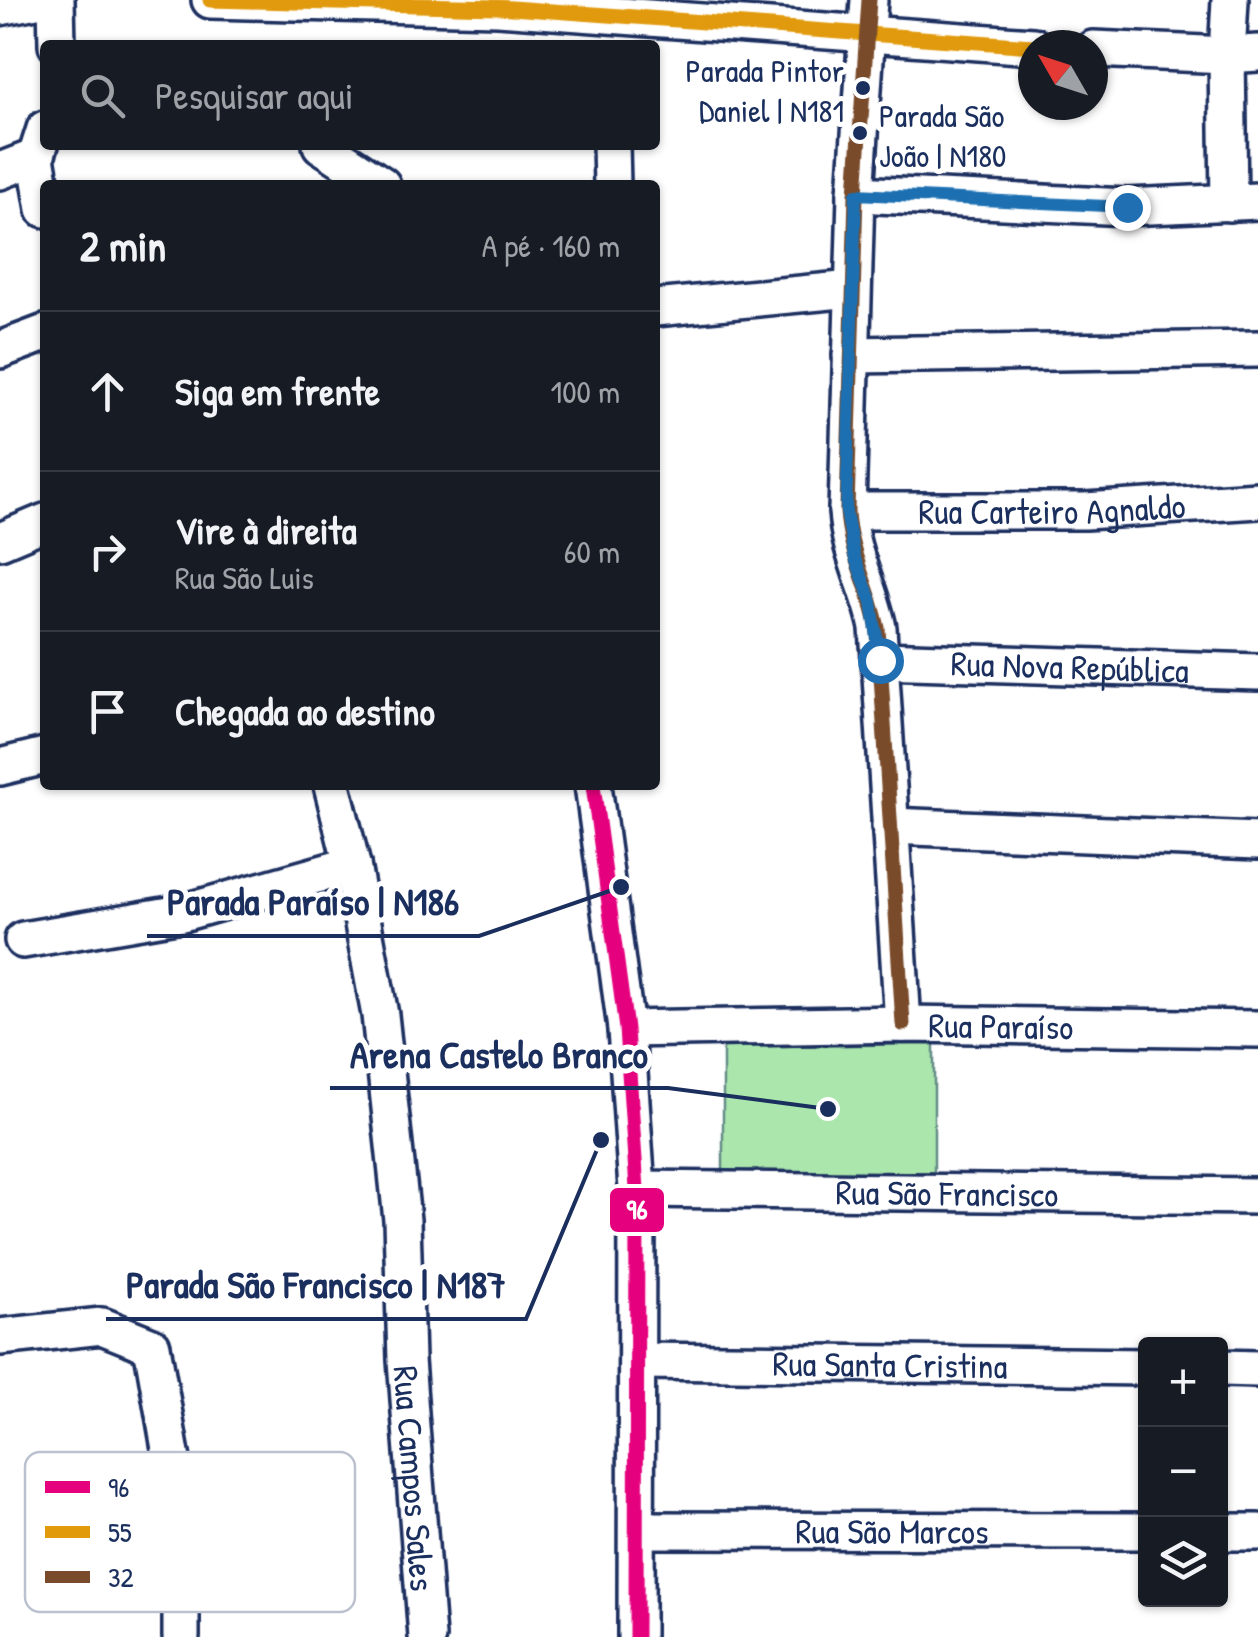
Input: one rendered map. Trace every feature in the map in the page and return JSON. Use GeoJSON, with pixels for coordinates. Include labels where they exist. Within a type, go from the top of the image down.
{"type":"FeatureCollection","features":[{"type":"Feature","properties":{"kind":"street"},"geometry":{"type":"LineString","coordinates":[[0,7],[36,0]]}},
{"type":"Feature","properties":{"kind":"street"},"geometry":{"type":"LineString","coordinates":[[56,0],[57,40]]}},
{"type":"Feature","properties":{"kind":"street"},"geometry":{"type":"LineString","coordinates":[[210,0],[868,17],[1018,43]]}},
{"type":"Feature","properties":{"kind":"street"},"geometry":{"type":"LineString","coordinates":[[856,194],[1127,207],[1243,202],[1242,54],[1230,0]]}},
{"type":"Feature","properties":{"kind":"street"},"geometry":{"type":"LineString","coordinates":[[868,17],[856,194],[846,512],[854,556],[872,602],[880,660],[903,1024]]}},
{"type":"Feature","properties":{"kind":"street"},"geometry":{"type":"LineString","coordinates":[[1108,50],[1242,54]]}},
{"type":"Feature","properties":{"kind":"street"},"geometry":{"type":"LineString","coordinates":[[0,171],[40,144]]}},
{"type":"Feature","properties":{"kind":"street"},"geometry":{"type":"LineString","coordinates":[[40,150],[43,180]]}},
{"type":"Feature","properties":{"kind":"street"},"geometry":{"type":"LineString","coordinates":[[328,150],[374,180]]}},
{"type":"Feature","properties":{"kind":"street"},"geometry":{"type":"LineString","coordinates":[[611,150],[612,180]]}},
{"type":"Feature","properties":{"kind":"street"},"geometry":{"type":"LineString","coordinates":[[660,308],[852,289]]}},
{"type":"Feature","properties":{"kind":"street"},"geometry":{"type":"LineString","coordinates":[[0,350],[40,334]]}},
{"type":"Feature","properties":{"kind":"street"},"geometry":{"type":"LineString","coordinates":[[851,354],[1258,349]]}},
{"type":"Feature","properties":{"kind":"street","name":"Rua Carteiro Agnaldo"},"geometry":{"type":"LineString","coordinates":[[846,512],[1085,511],[1258,500]]}},
{"type":"Feature","properties":{"kind":"street"},"geometry":{"type":"LineString","coordinates":[[0,540],[40,524]]}},
{"type":"Feature","properties":{"kind":"street","name":"Rua Nova República"},"geometry":{"type":"LineString","coordinates":[[880,660],[1258,672]]}},
{"type":"Feature","properties":{"kind":"street"},"geometry":{"type":"LineString","coordinates":[[0,768],[40,757]]}},
{"type":"Feature","properties":{"kind":"street","name":"Rua Campos Sales"},"geometry":{"type":"LineString","coordinates":[[333,790],[352,865],[380,1016],[402,1220],[406,1360],[428,1637]]}},
{"type":"Feature","properties":{"kind":"street"},"geometry":{"type":"LineString","coordinates":[[594,790],[626,1029],[638,1189],[636,1637]]}},
{"type":"Feature","properties":{"kind":"street"},"geometry":{"type":"LineString","coordinates":[[890,826],[1258,842]]}},
{"type":"Feature","properties":{"kind":"street"},"geometry":{"type":"LineString","coordinates":[[23,940],[182,913],[352,865]]}},
{"type":"Feature","properties":{"kind":"street","name":"Rua Paraíso"},"geometry":{"type":"LineString","coordinates":[[626,1029],[903,1024],[1258,1029]]}},
{"type":"Feature","properties":{"kind":"street","name":"Rua São Francisco"},"geometry":{"type":"LineString","coordinates":[[638,1189],[1258,1196]]}},
{"type":"Feature","properties":{"kind":"street"},"geometry":{"type":"LineString","coordinates":[[0,1337],[102,1326],[152,1346],[171,1452]]}},
{"type":"Feature","properties":{"kind":"street","name":"Rua Santa Cristina"},"geometry":{"type":"LineString","coordinates":[[638,1361],[1138,1367]]}},
{"type":"Feature","properties":{"kind":"street"},"geometry":{"type":"LineString","coordinates":[[1228,1368],[1258,1368]]}},
{"type":"Feature","properties":{"kind":"street","name":"Rua São Marcos"},"geometry":{"type":"LineString","coordinates":[[637,1530],[1138,1531]]}},
{"type":"Feature","properties":{"kind":"street"},"geometry":{"type":"LineString","coordinates":[[1228,1532],[1258,1532]]}},
{"type":"Feature","properties":{"kind":"green space"},"geometry":{"type":"Polygon","coordinates":[[[934,1044],[934,1172],[723,1174],[723,1047],[934,1044]]]}},
{"type":"Feature","properties":{"kind":"transit line","name":"55"},"geometry":{"type":"LineString","coordinates":[[210,0],[498,7],[1018,45]]}},
{"type":"Feature","properties":{"kind":"transit line","name":"32"},"geometry":{"type":"LineString","coordinates":[[869,0],[856,194],[847,511],[878,628],[903,1024]]}},
{"type":"Feature","properties":{"kind":"transit line","name":"96"},"geometry":{"type":"LineString","coordinates":[[594,790],[626,1029],[637,1189],[636,1637]]}},
{"type":"Feature","properties":{"kind":"place","name":"Parada Pintor Daniel | N181"},"geometry":{"type":"Point","coordinates":[863,88]}},
{"type":"Feature","properties":{"kind":"place","name":"Parada São João | N180"},"geometry":{"type":"Point","coordinates":[860,133]}},
{"type":"Feature","properties":{"kind":"place","name":"Parada Paraíso | N186"},"geometry":{"type":"Point","coordinates":[621,887]}},
{"type":"Feature","properties":{"kind":"place","name":"Arena Castelo Branco"},"geometry":{"type":"Point","coordinates":[828,1109]}},
{"type":"Feature","properties":{"kind":"place","name":"Parada São Francisco | N187"},"geometry":{"type":"Point","coordinates":[601,1140]}},
{"type":"Feature","properties":{"kind":"route"},"geometry":{"type":"LineString","coordinates":[[880,660],[878,628],[854,556],[846,512],[856,194],[1127,207]]}}]}
